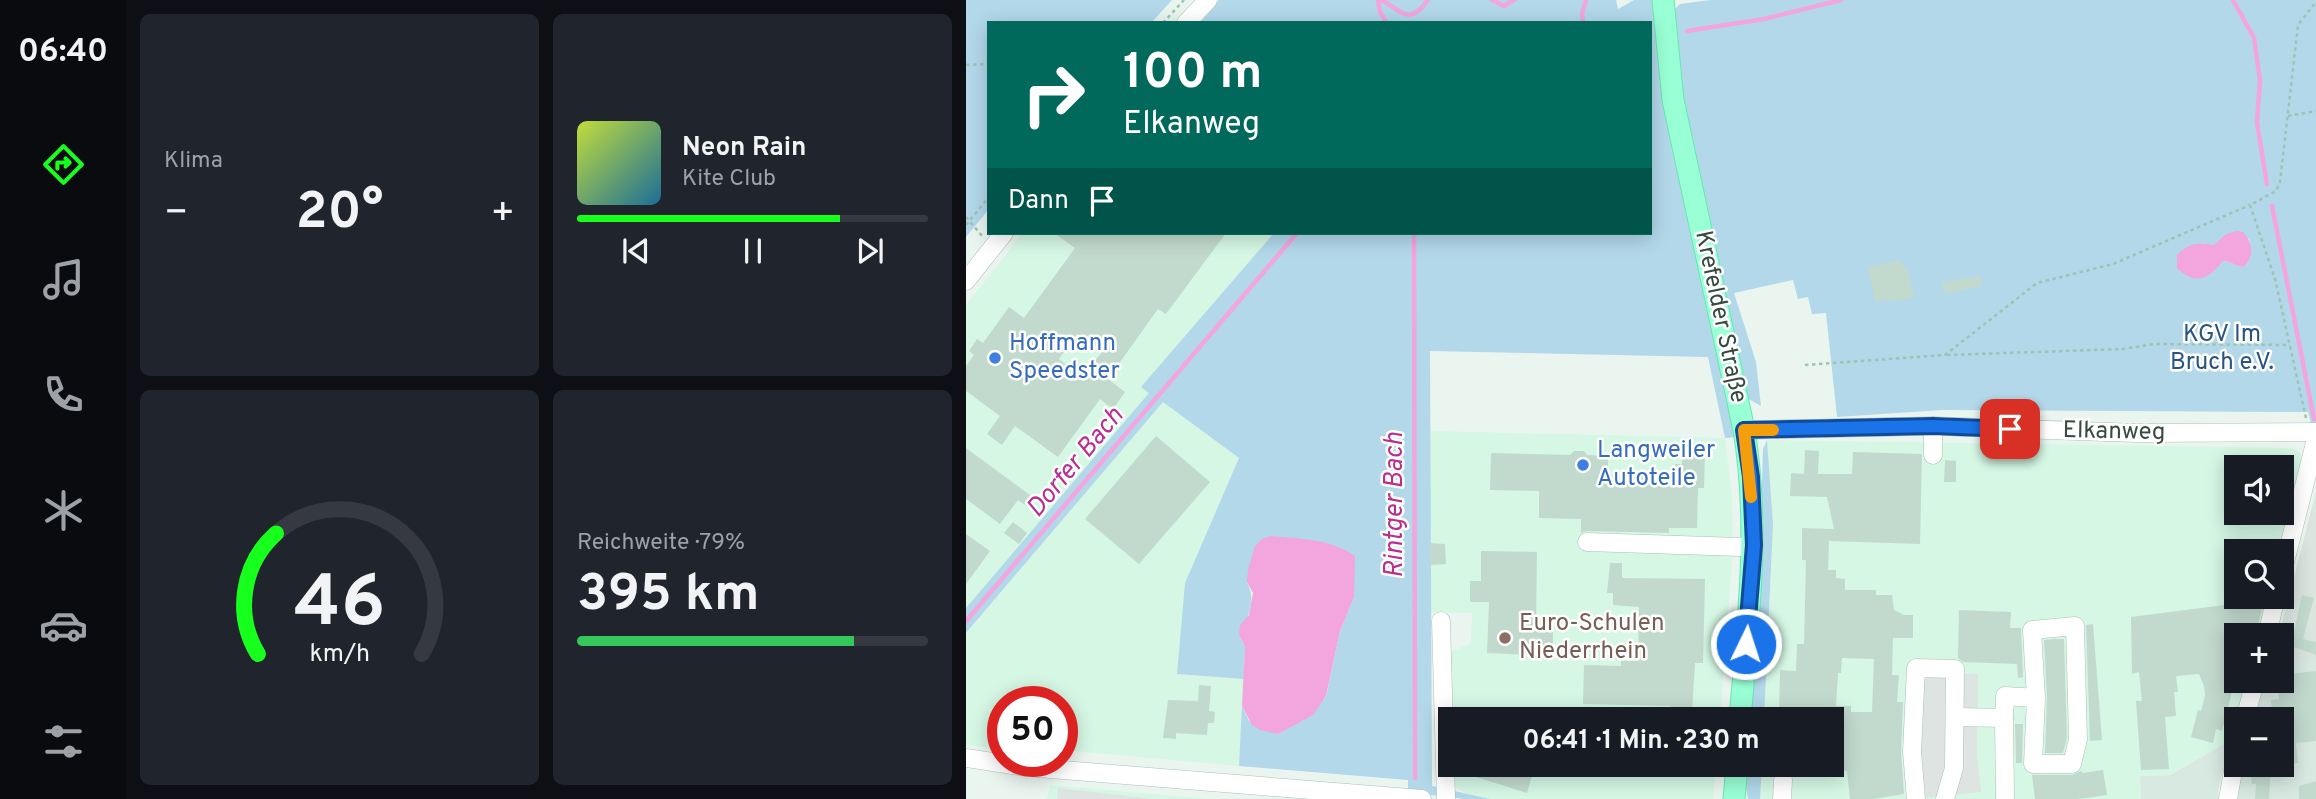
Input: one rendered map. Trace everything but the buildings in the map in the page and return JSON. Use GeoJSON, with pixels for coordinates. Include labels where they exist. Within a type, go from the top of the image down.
{"type":"FeatureCollection","features":[{"type":"Feature","properties":{"kind":"main road","name":"Krefelder Straße"},"geometry":{"type":"LineString","coordinates":[[1663,0],[1673,100],[1744,430],[1751,477],[1754,545],[1741,707]]}},
{"type":"Feature","properties":{"kind":"main road"},"geometry":{"type":"LineString","coordinates":[[1734,799],[1736,777]]}},
{"type":"Feature","properties":{"kind":"street"},"geometry":{"type":"LineString","coordinates":[[1188,21],[1208,0]]}},
{"type":"Feature","properties":{"kind":"street"},"geometry":{"type":"LineString","coordinates":[[966,281],[1002,235]]}},
{"type":"Feature","properties":{"kind":"street"},"geometry":{"type":"LineString","coordinates":[[1933,426],[1933,455]]}},
{"type":"Feature","properties":{"kind":"street","name":"Elkanweg"},"geometry":{"type":"LineString","coordinates":[[1744,430],[1933,426],[2138,433],[2313,435]]}},
{"type":"Feature","properties":{"kind":"street"},"geometry":{"type":"LineString","coordinates":[[2290,539],[2313,435]]}},
{"type":"Feature","properties":{"kind":"street"},"geometry":{"type":"LineString","coordinates":[[1587,541],[1740,547],[1754,545]]}},
{"type":"Feature","properties":{"kind":"street"},"geometry":{"type":"LineString","coordinates":[[1441,621],[1446,799]]}},
{"type":"Feature","properties":{"kind":"street"},"geometry":{"type":"LineString","coordinates":[[2004,791],[2033,764],[2073,764],[2078,739],[2075,626],[2032,629],[2036,698],[2033,764]]}},
{"type":"Feature","properties":{"kind":"street"},"geometry":{"type":"LineString","coordinates":[[1916,799],[1912,752],[1916,668],[1955,669],[1954,768],[1945,799]]}},
{"type":"Feature","properties":{"kind":"street"},"geometry":{"type":"LineString","coordinates":[[2004,791],[2005,696],[2036,698]]}},
{"type":"Feature","properties":{"kind":"street"},"geometry":{"type":"LineString","coordinates":[[1955,717],[2004,718]]}},
{"type":"Feature","properties":{"kind":"street"},"geometry":{"type":"LineString","coordinates":[[966,758],[1026,767],[1166,776],[1422,799]]}},
{"type":"Feature","properties":{"kind":"street"},"geometry":{"type":"LineString","coordinates":[[2228,799],[2232,777]]}},
{"type":"Feature","properties":{"kind":"street"},"geometry":{"type":"LineString","coordinates":[[1782,799],[1783,780]]}},
{"type":"Feature","properties":{"kind":"path"},"geometry":{"type":"LineString","coordinates":[[1945,355],[2037,283],[2113,264],[2250,205],[2276,191],[2280,182],[2298,25],[2316,2]]}},
{"type":"Feature","properties":{"kind":"path"},"geometry":{"type":"LineString","coordinates":[[966,65],[987,64]]}},
{"type":"Feature","properties":{"kind":"path"},"geometry":{"type":"LineString","coordinates":[[2288,116],[2316,111]]}},
{"type":"Feature","properties":{"kind":"path"},"geometry":{"type":"LineString","coordinates":[[987,199],[967,221],[992,247]]}},
{"type":"Feature","properties":{"kind":"path"},"geometry":{"type":"LineString","coordinates":[[2250,205],[2275,279],[2313,435]]}},
{"type":"Feature","properties":{"kind":"path"},"geometry":{"type":"LineString","coordinates":[[1805,365],[1945,355],[2123,349],[2154,344],[2290,345]]}},
{"type":"Feature","properties":{"kind":"shaded area"},"geometry":{"type":"Polygon","coordinates":[[[2243,232],[2251,245],[2250,258],[2244,267],[2223,261],[2202,278],[2190,277],[2177,268],[2177,255],[2186,248],[2199,244],[2214,245],[2226,234],[2243,232]]]}},
{"type":"Feature","properties":{"kind":"shaded area"},"geometry":{"type":"Polygon","coordinates":[[[1021,235],[1272,235],[1142,387],[1150,393],[966,608],[966,305],[1021,235]]]}},
{"type":"Feature","properties":{"kind":"shaded area"},"geometry":{"type":"Polygon","coordinates":[[[1163,402],[1239,458],[1185,583],[1177,674],[1244,679],[1239,766],[1078,751],[1078,686],[987,686],[987,748],[966,744],[966,634],[1163,402]]]}},
{"type":"Feature","properties":{"kind":"shaded area"},"geometry":{"type":"Polygon","coordinates":[[[1430,431],[1725,438],[1732,496],[1733,551],[1721,707],[1449,707],[1449,653],[1471,643],[1472,613],[1430,612],[1430,431]]]}},
{"type":"Feature","properties":{"kind":"shaded area"},"geometry":{"type":"Polygon","coordinates":[[[1767,440],[2293,448],[2301,454],[2294,494],[2294,455],[2224,455],[2224,525],[2286,525],[2282,539],[2224,539],[2224,609],[2265,609],[2261,623],[2224,623],[2224,693],[2243,693],[2239,707],[2224,707],[2224,744],[2170,775],[2140,776],[2141,799],[1760,799],[1761,777],[1844,777],[1844,707],[1765,707],[1773,524],[1767,440]]]}},
{"type":"Feature","properties":{"kind":"shaded area"},"geometry":{"type":"Polygon","coordinates":[[[2316,492],[2316,660],[2294,660],[2294,623],[2282,623],[2286,609],[2294,609],[2294,577],[2316,492]]]}},
{"type":"Feature","properties":{"kind":"shaded area"},"geometry":{"type":"Polygon","coordinates":[[[1270,536],[1325,543],[1355,556],[1354,597],[1340,631],[1326,696],[1313,715],[1278,734],[1260,730],[1252,725],[1242,706],[1245,647],[1239,635],[1240,625],[1249,615],[1253,593],[1247,582],[1255,546],[1270,536]]]}},
{"type":"Feature","properties":{"kind":"shaded area"},"geometry":{"type":"Polygon","coordinates":[[[2294,660],[2316,660],[2316,799],[2237,799],[2240,777],[2294,777],[2294,707],[2257,707],[2261,693],[2294,693],[2294,660]]]}},
{"type":"Feature","properties":{"kind":"shaded area"},"geometry":{"type":"Polygon","coordinates":[[[1921,673],[1978,674],[1977,754],[1981,792],[1921,798],[1916,739],[1921,673]]]}},
{"type":"Feature","properties":{"kind":"shaded area"},"geometry":{"type":"Polygon","coordinates":[[[2224,744],[2219,799],[2141,799],[2140,776],[2170,775],[2224,744]]]}},
{"type":"Feature","properties":{"kind":"shaded area"},"geometry":{"type":"Polygon","coordinates":[[[1450,777],[1715,777],[1713,799],[1490,799],[1466,793],[1452,785],[1450,777]]]}},
{"type":"Feature","properties":{"kind":"shaded area"},"geometry":{"type":"Polygon","coordinates":[[[1050,785],[1209,799],[1047,799],[1050,785]]]}},
{"type":"Feature","properties":{"kind":"shaded area"},"geometry":{"type":"Polygon","coordinates":[[[1058,788],[1154,799],[1057,799],[1058,788]]]}},
{"type":"Feature","properties":{"kind":"green space"},"geometry":{"type":"Polygon","coordinates":[[[966,0],[1172,0],[1153,21],[987,21],[987,211],[966,237],[966,0]]]}},
{"type":"Feature","properties":{"kind":"green space"},"geometry":{"type":"Polygon","coordinates":[[[1219,0],[1616,0],[1618,9],[1634,0],[1657,0],[1735,437],[1725,438],[1708,357],[1430,351],[1432,786],[1490,799],[1464,799],[1408,792],[1408,780],[1239,766],[1242,706],[1249,721],[1278,734],[1295,724],[1326,697],[1340,631],[1354,597],[1247,582],[1251,602],[1239,635],[1245,647],[1244,679],[1177,674],[1185,583],[1239,458],[1163,402],[966,633],[966,608],[1149,393],[1141,387],[1272,235],[1652,235],[1652,21],[1202,21],[1219,0]]]}},
{"type":"Feature","properties":{"kind":"green space","name":"KGV Im Bruch e.V."},"geometry":{"type":"Polygon","coordinates":[[[1710,0],[2316,0],[2316,423],[2311,423],[2308,412],[1942,410],[1837,417],[1826,313],[1812,314],[1808,297],[1798,299],[1793,280],[1734,293],[1756,362],[1761,406],[1747,398],[1690,156],[1677,58],[1675,9],[1680,4],[1710,0]],[[2249,239],[2214,245],[2201,243],[2220,265],[2223,261],[2244,267],[2250,257],[2249,239]]]}},
{"type":"Feature","properties":{"kind":"green space"},"geometry":{"type":"Polygon","coordinates":[[[1767,440],[1773,524],[1765,707],[1749,707],[1759,583],[1763,449],[1767,440]]]}},
{"type":"Feature","properties":{"kind":"green space"},"geometry":{"type":"Polygon","coordinates":[[[1744,777],[1761,777],[1760,799],[1748,799],[1744,777]]]}},
{"type":"Feature","properties":{"kind":"waterway","name":"Rintger Bach"},"geometry":{"type":"LineString","coordinates":[[1378,0],[1380,12],[1386,21]]}},
{"type":"Feature","properties":{"kind":"waterway"},"geometry":{"type":"LineString","coordinates":[[1381,0],[1410,15],[1428,0]]}},
{"type":"Feature","properties":{"kind":"waterway"},"geometry":{"type":"LineString","coordinates":[[1492,0],[1504,6],[1514,0]]}},
{"type":"Feature","properties":{"kind":"waterway"},"geometry":{"type":"LineString","coordinates":[[1583,21],[1586,0]]}},
{"type":"Feature","properties":{"kind":"waterway"},"geometry":{"type":"LineString","coordinates":[[1687,31],[1764,19],[1841,0]]}},
{"type":"Feature","properties":{"kind":"waterway"},"geometry":{"type":"LineString","coordinates":[[2233,0],[2254,38],[2260,80],[2257,123],[2267,184]]}},
{"type":"Feature","properties":{"kind":"waterway"},"geometry":{"type":"LineString","coordinates":[[2272,206],[2314,419]]}},
{"type":"Feature","properties":{"kind":"waterway","name":"Dorfer Bach"},"geometry":{"type":"LineString","coordinates":[[966,621],[1295,235]]}},
{"type":"Feature","properties":{"kind":"waterway","name":"Rintger Bach"},"geometry":{"type":"LineString","coordinates":[[1414,235],[1415,778]]}},
{"type":"Feature","properties":{"kind":"slow traffic"},"geometry":{"type":"LineString","coordinates":[[1751,497],[1744,430],[1773,430]]}},
{"type":"Feature","properties":{"kind":"place","name":"Hoffmann Speedster"},"geometry":{"type":"Point","coordinates":[995,358]}},
{"type":"Feature","properties":{"kind":"place","name":"Langweiler Autoteile"},"geometry":{"type":"Point","coordinates":[1583,465]}},
{"type":"Feature","properties":{"kind":"place","name":"Euro-Schulen Niederrhein"},"geometry":{"type":"Point","coordinates":[1505,638]}},
{"type":"Feature","properties":{"kind":"route"},"geometry":{"type":"LineString","coordinates":[[1746,644],[1754,545],[1751,477],[1744,430],[1933,426],[2010,429]]}}]}
